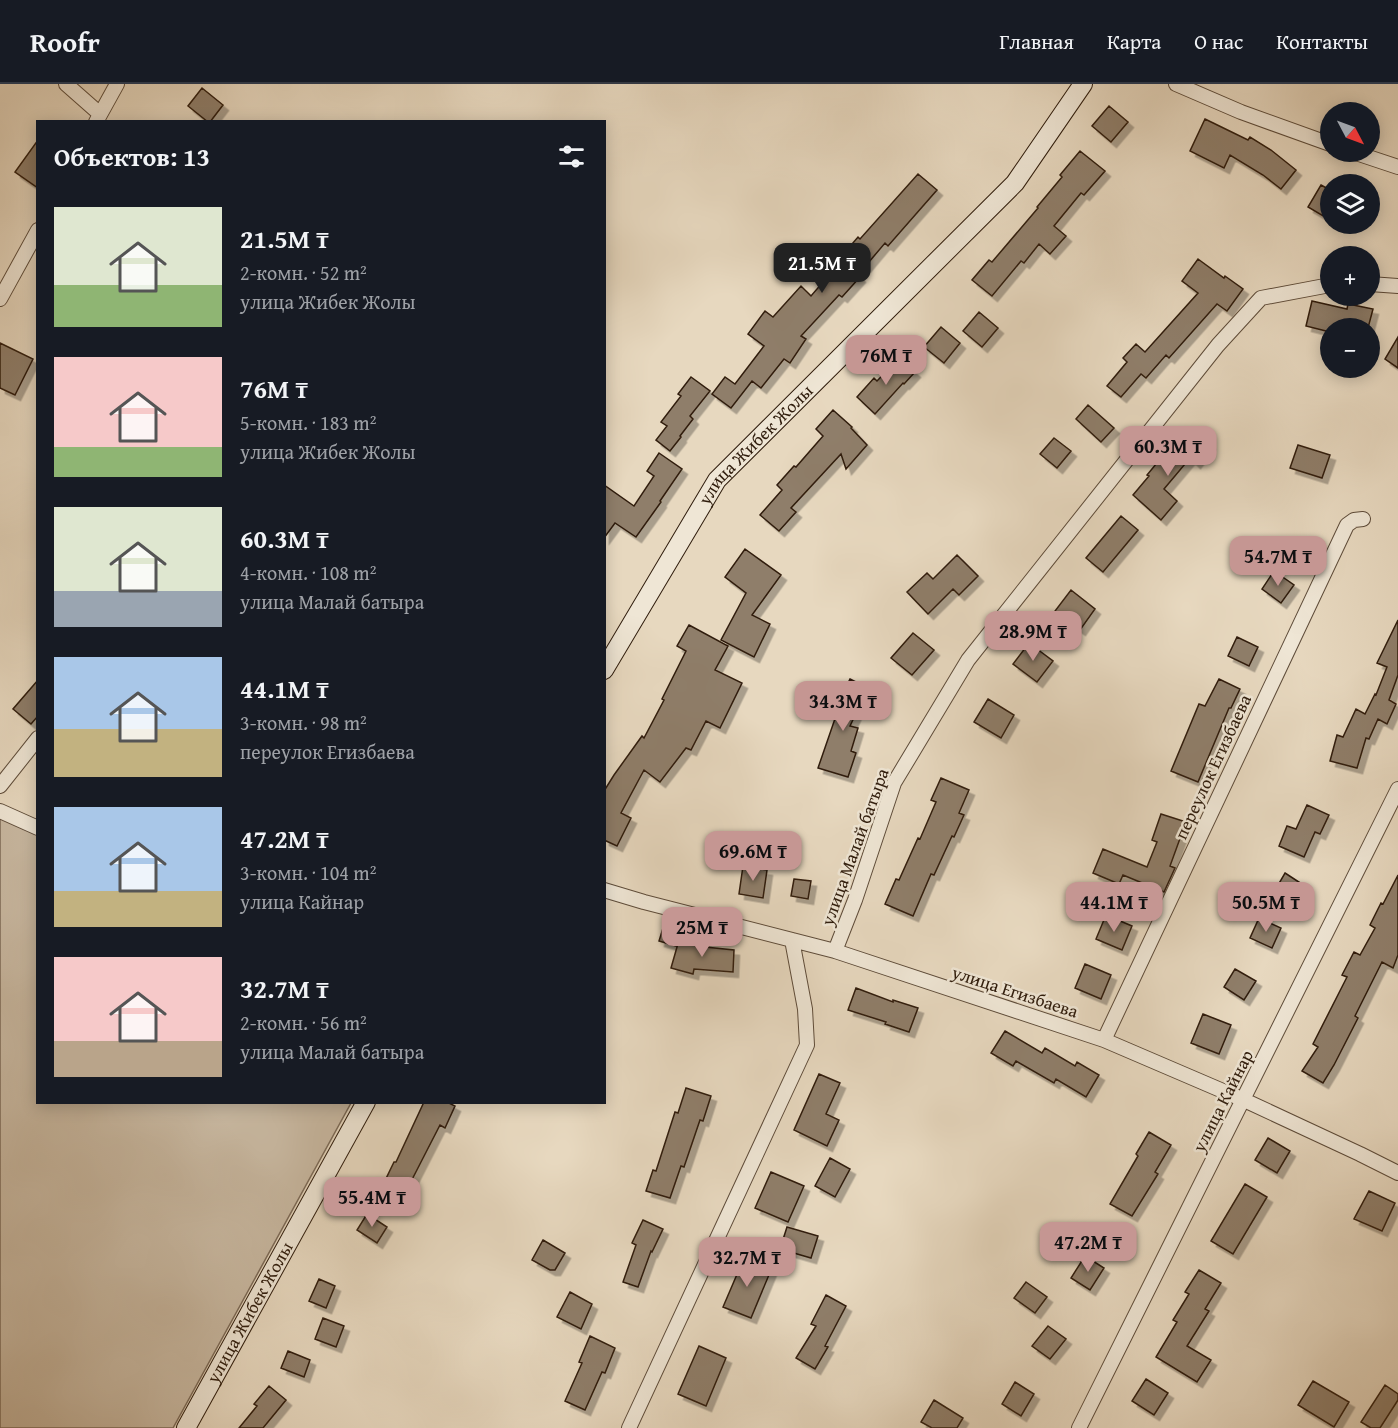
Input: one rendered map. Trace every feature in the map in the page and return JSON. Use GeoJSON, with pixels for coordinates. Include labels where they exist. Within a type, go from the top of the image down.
{"type":"FeatureCollection","features":[{"type":"Feature","properties":{"kind":"main road","name":"улица Жибек Жолы"},"geometry":{"type":"LineString","coordinates":[[606,667],[717,480],[1014,183],[1083,84]]}},
{"type":"Feature","properties":{"kind":"main road","name":"улица Жибек Жолы"},"geometry":{"type":"LineString","coordinates":[[186,1428],[365,1104]]}},
{"type":"Feature","properties":{"kind":"street"},"geometry":{"type":"LineString","coordinates":[[66,84],[98,118],[117,84]]}},
{"type":"Feature","properties":{"kind":"street"},"geometry":{"type":"LineString","coordinates":[[1176,84],[1241,112],[1320,140]]}},
{"type":"Feature","properties":{"kind":"street"},"geometry":{"type":"LineString","coordinates":[[1380,161],[1398,167]]}},
{"type":"Feature","properties":{"kind":"street"},"geometry":{"type":"LineString","coordinates":[[0,299],[36,234]]}},
{"type":"Feature","properties":{"kind":"street"},"geometry":{"type":"LineString","coordinates":[[1380,285],[1398,286]]}},
{"type":"Feature","properties":{"kind":"street","name":"улица Малай батыра"},"geometry":{"type":"LineString","coordinates":[[835,951],[855,900],[894,783],[968,660],[1218,345],[1261,298],[1320,287]]}},
{"type":"Feature","properties":{"kind":"street","name":"переулок Егизбаева"},"geometry":{"type":"LineString","coordinates":[[1104,1041],[1347,525],[1354,520],[1363,519]]}},
{"type":"Feature","properties":{"kind":"street"},"geometry":{"type":"LineString","coordinates":[[0,786],[36,741]]}},
{"type":"Feature","properties":{"kind":"street","name":"улица Кайнар"},"geometry":{"type":"LineString","coordinates":[[1079,1428],[1398,789]]}},
{"type":"Feature","properties":{"kind":"street"},"geometry":{"type":"LineString","coordinates":[[0,811],[36,827]]}},
{"type":"Feature","properties":{"kind":"street","name":"улица Егизбаева"},"geometry":{"type":"LineString","coordinates":[[606,891],[835,951],[1104,1041],[1244,1100],[1398,1173]]}},
{"type":"Feature","properties":{"kind":"street"},"geometry":{"type":"LineString","coordinates":[[629,1428],[807,1045],[805,1009],[792,940]]}},
{"type":"Feature","properties":{"kind":"shaded area"},"geometry":{"type":"Polygon","coordinates":[[[0,813],[36,830],[36,1104],[350,1104],[173,1428],[0,1428],[0,813]]]}},
{"type":"Feature","properties":{"kind":"building"},"geometry":{"type":"Polygon","coordinates":[[[202,88],[223,105],[212,120],[206,120],[188,106],[202,88]]]}},
{"type":"Feature","properties":{"kind":"building"},"geometry":{"type":"Polygon","coordinates":[[[1109,106],[1128,122],[1111,142],[1092,126],[1109,106]]]}},
{"type":"Feature","properties":{"kind":"building"},"geometry":{"type":"Polygon","coordinates":[[[1205,119],[1248,140],[1250,137],[1296,170],[1281,189],[1230,155],[1224,168],[1190,151],[1205,119]]]}},
{"type":"Feature","properties":{"kind":"building"},"geometry":{"type":"Polygon","coordinates":[[[36,143],[36,187],[15,172],[36,143]]]}},
{"type":"Feature","properties":{"kind":"building"},"geometry":{"type":"Polygon","coordinates":[[[1080,151],[1105,171],[1084,195],[1081,193],[1054,226],[1066,236],[1050,254],[1039,244],[1024,263],[1021,261],[992,296],[972,280],[989,260],[992,262],[1038,208],[1062,177],[1060,175],[1080,151]]]}},
{"type":"Feature","properties":{"kind":"building"},"geometry":{"type":"Polygon","coordinates":[[[918,174],[937,190],[888,246],[885,243],[842,297],[839,295],[801,336],[806,339],[790,363],[784,359],[761,388],[752,381],[731,408],[712,394],[725,377],[735,384],[764,346],[748,334],[765,311],[773,317],[801,286],[811,296],[842,260],[840,258],[858,237],[860,239],[918,174]]]}},
{"type":"Feature","properties":{"kind":"building"},"geometry":{"type":"Polygon","coordinates":[[[1320,187],[1320,214],[1308,207],[1320,187]]]}},
{"type":"Feature","properties":{"kind":"building"},"geometry":{"type":"Polygon","coordinates":[[[1198,259],[1243,289],[1227,311],[1217,304],[1169,358],[1166,355],[1146,378],[1141,374],[1121,397],[1107,386],[1127,362],[1123,358],[1136,344],[1145,352],[1198,293],[1182,281],[1198,259]]]}},
{"type":"Feature","properties":{"kind":"building"},"geometry":{"type":"Polygon","coordinates":[[[1312,301],[1320,303],[1320,306],[1347,309],[1348,306],[1358,306],[1373,309],[1371,318],[1320,318],[1320,330],[1306,326],[1312,301]]]}},
{"type":"Feature","properties":{"kind":"building"},"geometry":{"type":"Polygon","coordinates":[[[979,312],[998,328],[982,347],[963,331],[979,312]]]}},
{"type":"Feature","properties":{"kind":"building"},"geometry":{"type":"Polygon","coordinates":[[[941,327],[960,343],[944,363],[924,347],[941,327]]]}},
{"type":"Feature","properties":{"kind":"building"},"geometry":{"type":"Polygon","coordinates":[[[1398,337],[1398,368],[1385,359],[1398,337]]]}},
{"type":"Feature","properties":{"kind":"building"},"geometry":{"type":"Polygon","coordinates":[[[0,343],[33,359],[15,395],[0,388],[0,343]]]}},
{"type":"Feature","properties":{"kind":"building"},"geometry":{"type":"Polygon","coordinates":[[[899,358],[915,372],[875,414],[857,397],[874,378],[877,381],[899,358]]]}},
{"type":"Feature","properties":{"kind":"building"},"geometry":{"type":"Polygon","coordinates":[[[691,377],[710,391],[690,416],[693,419],[670,451],[656,440],[667,426],[661,422],[681,396],[678,394],[691,377]]]}},
{"type":"Feature","properties":{"kind":"building"},"geometry":{"type":"Polygon","coordinates":[[[1088,405],[1114,428],[1101,442],[1076,419],[1088,405]]]}},
{"type":"Feature","properties":{"kind":"building"},"geometry":{"type":"Polygon","coordinates":[[[833,410],[867,445],[846,469],[841,454],[791,508],[796,512],[779,531],[760,515],[782,490],[777,485],[823,436],[816,429],[833,410]]]}},
{"type":"Feature","properties":{"kind":"building"},"geometry":{"type":"Polygon","coordinates":[[[1195,432],[1210,444],[1195,463],[1190,458],[1164,489],[1177,501],[1161,520],[1133,495],[1161,458],[1168,464],[1195,432]]]}},
{"type":"Feature","properties":{"kind":"building"},"geometry":{"type":"Polygon","coordinates":[[[1054,438],[1071,451],[1057,468],[1040,454],[1054,438]]]}},
{"type":"Feature","properties":{"kind":"building"},"geometry":{"type":"Polygon","coordinates":[[[1298,445],[1330,455],[1322,478],[1290,468],[1298,445]]]}},
{"type":"Feature","properties":{"kind":"building"},"geometry":{"type":"Polygon","coordinates":[[[659,453],[682,469],[636,537],[615,523],[606,535],[606,486],[634,506],[654,476],[647,471],[659,453]]]}},
{"type":"Feature","properties":{"kind":"building"},"geometry":{"type":"Polygon","coordinates":[[[1121,516],[1138,530],[1103,572],[1086,558],[1121,516]]]}},
{"type":"Feature","properties":{"kind":"building"},"geometry":{"type":"Polygon","coordinates":[[[745,549],[781,575],[752,615],[770,624],[754,657],[721,640],[746,593],[725,577],[745,549]]]}},
{"type":"Feature","properties":{"kind":"building"},"geometry":{"type":"Polygon","coordinates":[[[957,555],[978,576],[959,595],[953,589],[928,614],[907,592],[927,573],[933,579],[957,555]]]}},
{"type":"Feature","properties":{"kind":"building"},"geometry":{"type":"Polygon","coordinates":[[[1274,571],[1294,585],[1281,603],[1262,589],[1274,571]]]}},
{"type":"Feature","properties":{"kind":"building"},"geometry":{"type":"Polygon","coordinates":[[[1071,590],[1095,609],[1080,630],[1055,611],[1071,590]]]}},
{"type":"Feature","properties":{"kind":"building"},"geometry":{"type":"Polygon","coordinates":[[[1398,620],[1398,675],[1389,700],[1396,704],[1387,724],[1378,719],[1369,739],[1366,738],[1357,768],[1330,761],[1337,735],[1343,737],[1356,709],[1365,714],[1376,695],[1387,667],[1377,663],[1398,620]]]}},
{"type":"Feature","properties":{"kind":"building"},"geometry":{"type":"Polygon","coordinates":[[[689,625],[728,646],[715,670],[742,683],[720,728],[706,721],[691,750],[686,748],[660,782],[644,770],[621,813],[631,818],[617,846],[606,841],[606,788],[642,736],[644,738],[664,700],[662,699],[686,651],[677,646],[689,625]]]}},
{"type":"Feature","properties":{"kind":"building"},"geometry":{"type":"Polygon","coordinates":[[[913,633],[934,650],[912,675],[891,658],[913,633]]]}},
{"type":"Feature","properties":{"kind":"building"},"geometry":{"type":"Polygon","coordinates":[[[1237,637],[1258,647],[1249,666],[1228,656],[1237,637]]]}},
{"type":"Feature","properties":{"kind":"building"},"geometry":{"type":"Polygon","coordinates":[[[1029,643],[1053,661],[1037,682],[1013,664],[1029,643]]]}},
{"type":"Feature","properties":{"kind":"building"},"geometry":{"type":"Polygon","coordinates":[[[850,679],[868,688],[850,726],[858,728],[851,751],[856,753],[848,777],[818,768],[838,710],[835,709],[850,679]]]}},
{"type":"Feature","properties":{"kind":"building"},"geometry":{"type":"Polygon","coordinates":[[[1219,679],[1240,689],[1229,708],[1198,782],[1171,771],[1199,704],[1205,706],[1219,679]]]}},
{"type":"Feature","properties":{"kind":"building"},"geometry":{"type":"Polygon","coordinates":[[[36,682],[36,718],[31,724],[13,709],[36,682]]]}},
{"type":"Feature","properties":{"kind":"building"},"geometry":{"type":"Polygon","coordinates":[[[988,699],[1014,715],[1001,738],[974,722],[988,699]]]}},
{"type":"Feature","properties":{"kind":"building"},"geometry":{"type":"Polygon","coordinates":[[[941,778],[969,790],[959,813],[964,815],[934,875],[931,874],[913,916],[885,904],[918,838],[920,839],[936,802],[931,800],[941,778]]]}},
{"type":"Feature","properties":{"kind":"building"},"geometry":{"type":"Polygon","coordinates":[[[1307,805],[1329,815],[1320,834],[1315,832],[1304,857],[1279,846],[1287,826],[1296,829],[1307,805]]]}},
{"type":"Feature","properties":{"kind":"building"},"geometry":{"type":"Polygon","coordinates":[[[1161,814],[1186,822],[1170,866],[1175,868],[1164,892],[1123,875],[1119,884],[1093,873],[1103,849],[1147,867],[1157,842],[1152,840],[1161,814]]]}},
{"type":"Feature","properties":{"kind":"building"},"geometry":{"type":"Polygon","coordinates":[[[743,866],[767,870],[763,898],[739,894],[743,866]]]}},
{"type":"Feature","properties":{"kind":"building"},"geometry":{"type":"Polygon","coordinates":[[[1285,873],[1305,886],[1294,904],[1274,892],[1285,873]]]}},
{"type":"Feature","properties":{"kind":"building"},"geometry":{"type":"Polygon","coordinates":[[[1398,875],[1398,955],[1393,968],[1382,962],[1355,1016],[1358,1018],[1323,1083],[1302,1071],[1318,1047],[1313,1044],[1347,977],[1342,975],[1354,952],[1360,955],[1375,928],[1370,925],[1398,875]]]}},
{"type":"Feature","properties":{"kind":"building"},"geometry":{"type":"Polygon","coordinates":[[[794,879],[811,881],[808,899],[791,896],[794,879]]]}},
{"type":"Feature","properties":{"kind":"building"},"geometry":{"type":"Polygon","coordinates":[[[1106,915],[1132,926],[1122,950],[1096,939],[1106,915]]]}},
{"type":"Feature","properties":{"kind":"building"},"geometry":{"type":"Polygon","coordinates":[[[1259,918],[1281,928],[1272,948],[1250,938],[1259,918]]]}},
{"type":"Feature","properties":{"kind":"building"},"geometry":{"type":"Polygon","coordinates":[[[664,925],[680,930],[676,946],[659,941],[664,925]]]}},
{"type":"Feature","properties":{"kind":"building"},"geometry":{"type":"Polygon","coordinates":[[[679,940],[705,947],[734,950],[733,972],[694,969],[693,974],[671,968],[679,940]]]}},
{"type":"Feature","properties":{"kind":"building"},"geometry":{"type":"Polygon","coordinates":[[[1085,964],[1111,975],[1101,999],[1075,988],[1085,964]]]}},
{"type":"Feature","properties":{"kind":"building"},"geometry":{"type":"Polygon","coordinates":[[[1235,969],[1256,981],[1244,1000],[1224,987],[1235,969]]]}},
{"type":"Feature","properties":{"kind":"building"},"geometry":{"type":"Polygon","coordinates":[[[856,988],[893,1002],[893,1000],[918,1008],[909,1032],[848,1010],[856,988]]]}},
{"type":"Feature","properties":{"kind":"building"},"geometry":{"type":"Polygon","coordinates":[[[1203,1014],[1231,1025],[1219,1054],[1191,1043],[1203,1014]]]}},
{"type":"Feature","properties":{"kind":"building"},"geometry":{"type":"Polygon","coordinates":[[[1005,1031],[1042,1053],[1045,1048],[1075,1066],[1077,1062],[1099,1075],[1086,1097],[1056,1079],[1054,1083],[1016,1061],[1013,1066],[991,1053],[1005,1031]]]}},
{"type":"Feature","properties":{"kind":"building"},"geometry":{"type":"Polygon","coordinates":[[[819,1074],[840,1083],[826,1114],[839,1120],[827,1146],[794,1130],[819,1074]]]}},
{"type":"Feature","properties":{"kind":"building"},"geometry":{"type":"Polygon","coordinates":[[[686,1088],[711,1096],[703,1121],[700,1120],[684,1167],[681,1166],[670,1198],[646,1191],[653,1170],[656,1171],[675,1112],[678,1113],[686,1088]]]}},
{"type":"Feature","properties":{"kind":"building"},"geometry":{"type":"Polygon","coordinates":[[[423,1104],[455,1106],[445,1128],[440,1125],[402,1199],[381,1189],[423,1104]]]}},
{"type":"Feature","properties":{"kind":"building"},"geometry":{"type":"Polygon","coordinates":[[[1149,1132],[1171,1145],[1155,1172],[1158,1174],[1132,1216],[1110,1204],[1149,1132]]]}},
{"type":"Feature","properties":{"kind":"building"},"geometry":{"type":"Polygon","coordinates":[[[1268,1138],[1290,1151],[1277,1173],[1255,1160],[1268,1138]]]}},
{"type":"Feature","properties":{"kind":"building"},"geometry":{"type":"Polygon","coordinates":[[[830,1158],[850,1169],[835,1197],[815,1186],[830,1158]]]}},
{"type":"Feature","properties":{"kind":"building"},"geometry":{"type":"Polygon","coordinates":[[[771,1172],[804,1186],[788,1222],[755,1208],[771,1172]]]}},
{"type":"Feature","properties":{"kind":"building"},"geometry":{"type":"Polygon","coordinates":[[[1245,1184],[1267,1197],[1233,1254],[1211,1241],[1245,1184]]]}},
{"type":"Feature","properties":{"kind":"building"},"geometry":{"type":"Polygon","coordinates":[[[1369,1191],[1395,1203],[1382,1231],[1354,1219],[1369,1191]]]}},
{"type":"Feature","properties":{"kind":"building"},"geometry":{"type":"Polygon","coordinates":[[[367,1214],[387,1227],[377,1243],[357,1230],[367,1214]]]}},
{"type":"Feature","properties":{"kind":"building"},"geometry":{"type":"Polygon","coordinates":[[[643,1220],[663,1229],[651,1251],[638,1287],[623,1282],[636,1245],[632,1243],[643,1220]]]}},
{"type":"Feature","properties":{"kind":"building"},"geometry":{"type":"Polygon","coordinates":[[[1075,1225],[1093,1236],[1080,1258],[1062,1247],[1075,1225]]]}},
{"type":"Feature","properties":{"kind":"building"},"geometry":{"type":"Polygon","coordinates":[[[787,1227],[818,1236],[811,1258],[780,1249],[787,1227]]]}},
{"type":"Feature","properties":{"kind":"building"},"geometry":{"type":"Polygon","coordinates":[[[543,1240],[565,1253],[555,1270],[550,1270],[532,1260],[543,1240]]]}},
{"type":"Feature","properties":{"kind":"building"},"geometry":{"type":"Polygon","coordinates":[[[1085,1256],[1104,1268],[1090,1290],[1071,1278],[1085,1256]]]}},
{"type":"Feature","properties":{"kind":"building"},"geometry":{"type":"Polygon","coordinates":[[[744,1258],[771,1270],[751,1318],[723,1307],[744,1258]]]}},
{"type":"Feature","properties":{"kind":"building"},"geometry":{"type":"Polygon","coordinates":[[[1199,1270],[1221,1283],[1205,1309],[1209,1311],[1187,1346],[1211,1360],[1197,1382],[1156,1357],[1177,1322],[1173,1320],[1189,1294],[1185,1292],[1199,1270]]]}},
{"type":"Feature","properties":{"kind":"building"},"geometry":{"type":"Polygon","coordinates":[[[319,1279],[335,1286],[326,1308],[309,1301],[319,1279]]]}},
{"type":"Feature","properties":{"kind":"building"},"geometry":{"type":"Polygon","coordinates":[[[1026,1282],[1047,1297],[1035,1313],[1014,1298],[1026,1282]]]}},
{"type":"Feature","properties":{"kind":"building"},"geometry":{"type":"Polygon","coordinates":[[[570,1292],[592,1304],[581,1329],[557,1317],[570,1292]]]}},
{"type":"Feature","properties":{"kind":"building"},"geometry":{"type":"Polygon","coordinates":[[[826,1295],[846,1306],[825,1346],[828,1347],[815,1369],[796,1358],[816,1326],[811,1324],[826,1295]]]}},
{"type":"Feature","properties":{"kind":"building"},"geometry":{"type":"Polygon","coordinates":[[[323,1318],[344,1326],[336,1347],[315,1339],[323,1318]]]}},
{"type":"Feature","properties":{"kind":"building"},"geometry":{"type":"Polygon","coordinates":[[[1048,1326],[1066,1339],[1050,1359],[1032,1346],[1048,1326]]]}},
{"type":"Feature","properties":{"kind":"building"},"geometry":{"type":"Polygon","coordinates":[[[590,1336],[615,1348],[605,1373],[602,1372],[585,1410],[565,1401],[582,1363],[579,1362],[590,1336]]]}},
{"type":"Feature","properties":{"kind":"building"},"geometry":{"type":"Polygon","coordinates":[[[699,1346],[726,1358],[706,1406],[678,1394],[699,1346]]]}},
{"type":"Feature","properties":{"kind":"building"},"geometry":{"type":"Polygon","coordinates":[[[288,1351],[310,1360],[304,1377],[281,1368],[288,1351]]]}},
{"type":"Feature","properties":{"kind":"building"},"geometry":{"type":"Polygon","coordinates":[[[1146,1379],[1168,1393],[1154,1415],[1132,1401],[1146,1379]]]}},
{"type":"Feature","properties":{"kind":"building"},"geometry":{"type":"Polygon","coordinates":[[[1313,1381],[1349,1402],[1334,1427],[1298,1405],[1313,1381]]]}},
{"type":"Feature","properties":{"kind":"building"},"geometry":{"type":"Polygon","coordinates":[[[1015,1382],[1034,1394],[1021,1416],[1002,1404],[1015,1382]]]}},
{"type":"Feature","properties":{"kind":"building"},"geometry":{"type":"Polygon","coordinates":[[[1385,1385],[1398,1394],[1398,1400],[1380,1428],[1371,1428],[1361,1422],[1385,1385]]]}},
{"type":"Feature","properties":{"kind":"building"},"geometry":{"type":"Polygon","coordinates":[[[269,1386],[286,1400],[263,1428],[239,1428],[257,1406],[254,1404],[269,1386]]]}},
{"type":"Feature","properties":{"kind":"building"},"geometry":{"type":"Polygon","coordinates":[[[934,1400],[963,1418],[957,1428],[932,1428],[921,1422],[934,1400]]]}}]}
